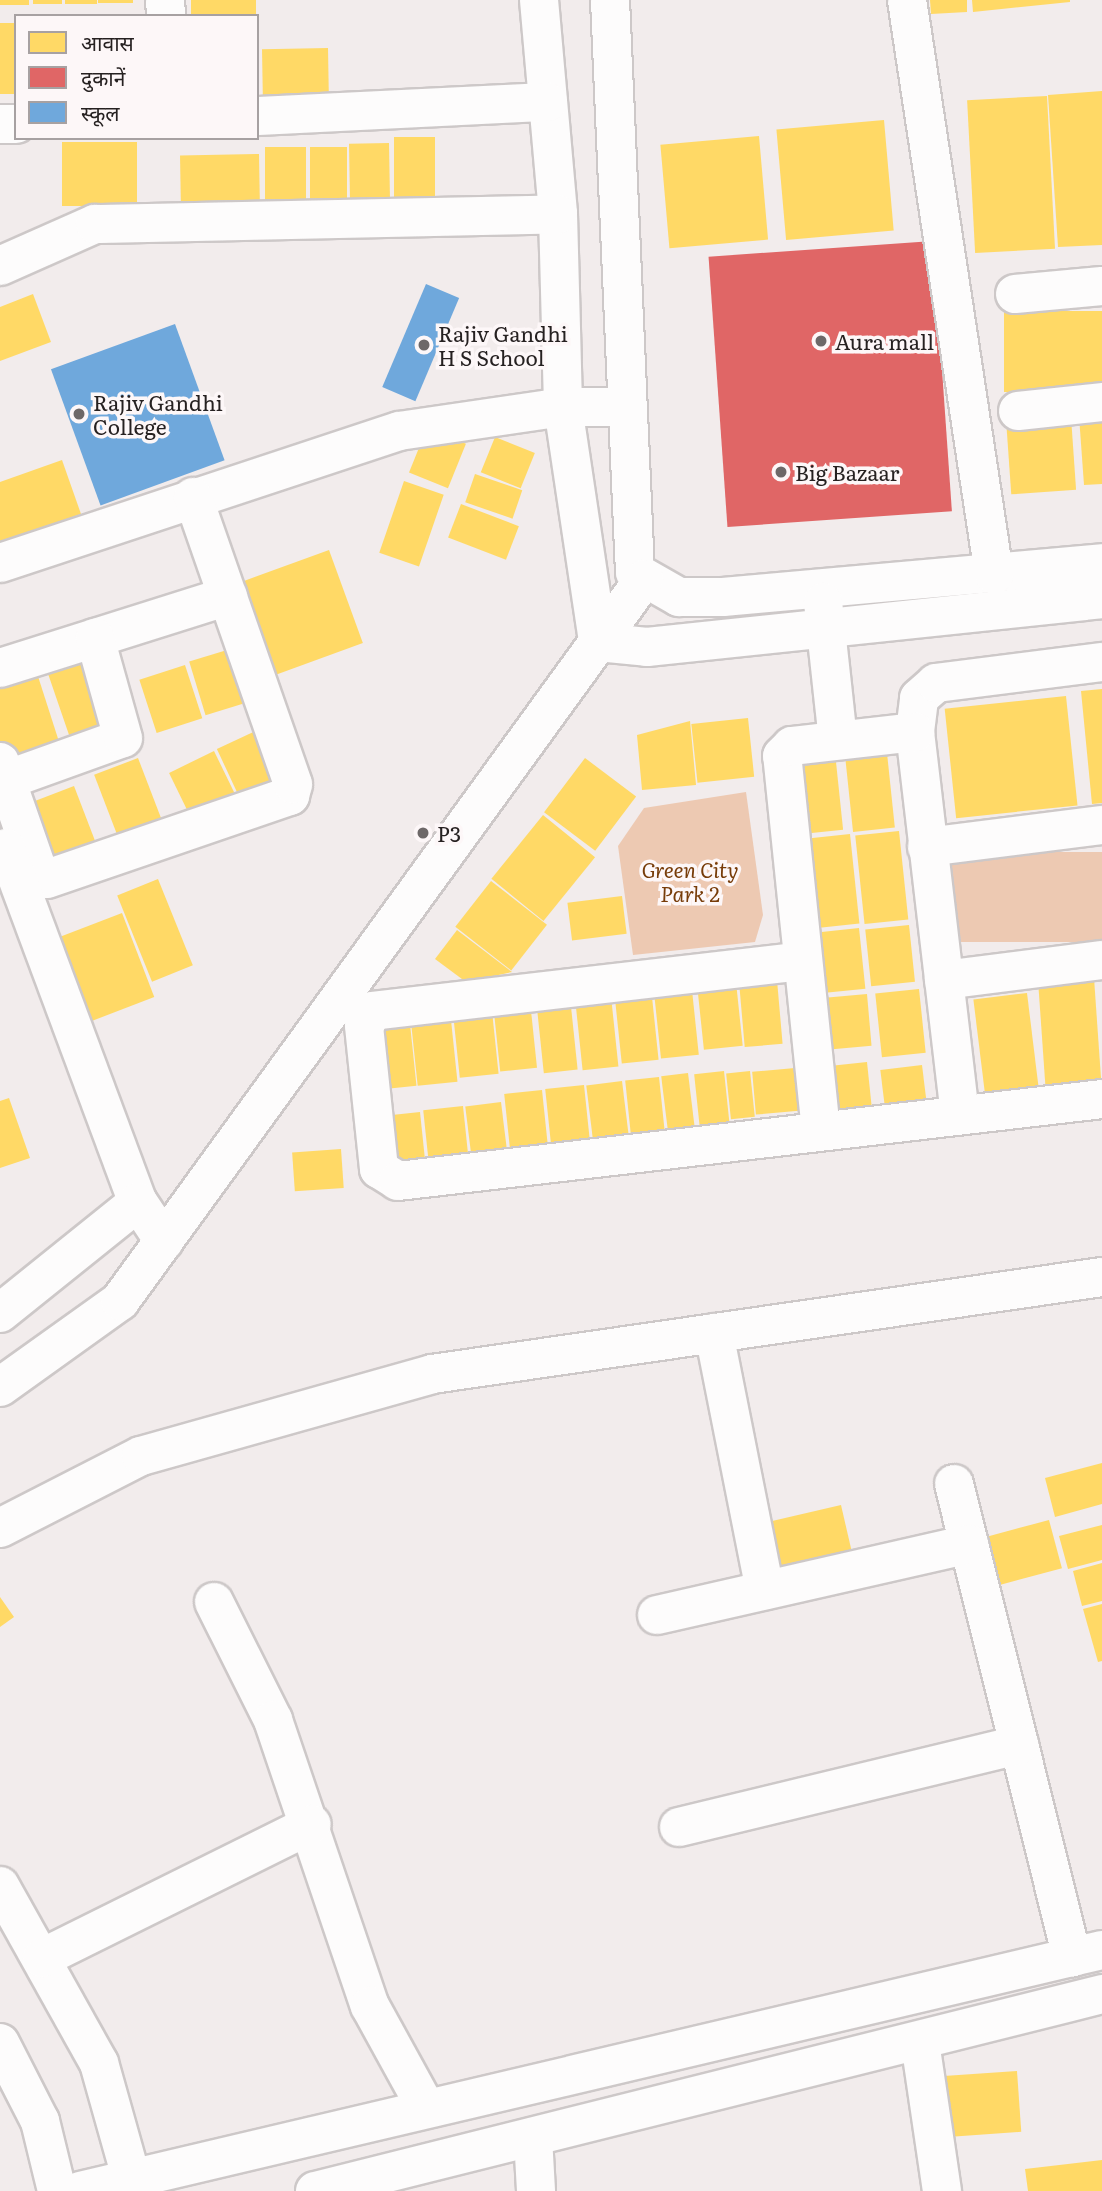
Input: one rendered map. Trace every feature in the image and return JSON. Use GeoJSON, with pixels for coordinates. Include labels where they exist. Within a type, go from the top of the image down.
{"type":"FeatureCollection","features":[{"type":"Feature","properties":{"kind":"street"},"geometry":{"type":"LineString","coordinates":[[539,0],[558,214],[563,407],[598,642]]}},
{"type":"Feature","properties":{"kind":"street"},"geometry":{"type":"LineString","coordinates":[[610,0],[635,572],[679,597],[821,589],[1102,563]]}},
{"type":"Feature","properties":{"kind":"street"},"geometry":{"type":"LineString","coordinates":[[907,0],[994,574]]}},
{"type":"Feature","properties":{"kind":"street"},"geometry":{"type":"LineString","coordinates":[[259,116],[548,102]]}},
{"type":"Feature","properties":{"kind":"street"},"geometry":{"type":"LineString","coordinates":[[0,267],[95,223],[558,214]]}},
{"type":"Feature","properties":{"kind":"street"},"geometry":{"type":"LineString","coordinates":[[1015,294],[1102,286]]}},
{"type":"Feature","properties":{"kind":"street"},"geometry":{"type":"LineString","coordinates":[[1018,411],[1102,402]]}},
{"type":"Feature","properties":{"kind":"street"},"geometry":{"type":"LineString","coordinates":[[0,563],[193,497],[400,431],[563,407],[628,407]]}},
{"type":"Feature","properties":{"kind":"street"},"geometry":{"type":"LineString","coordinates":[[95,638],[123,738],[3,771],[39,874],[47,879],[290,796],[293,784],[193,497]]}},
{"type":"Feature","properties":{"kind":"street"},"geometry":{"type":"LineString","coordinates":[[0,1387],[120,1301],[644,579]]}},
{"type":"Feature","properties":{"kind":"street"},"geometry":{"type":"LineString","coordinates":[[821,589],[838,739]]}},
{"type":"Feature","properties":{"kind":"street"},"geometry":{"type":"LineString","coordinates":[[0,668],[228,596]]}},
{"type":"Feature","properties":{"kind":"street"},"geometry":{"type":"LineString","coordinates":[[598,642],[647,647],[826,626],[1102,599]]}},
{"type":"Feature","properties":{"kind":"street"},"geometry":{"type":"LineString","coordinates":[[960,1115],[915,732],[919,698],[936,683],[1102,662]]}},
{"type":"Feature","properties":{"kind":"street"},"geometry":{"type":"LineString","coordinates":[[821,1131],[780,765],[792,746],[915,732]]}},
{"type":"Feature","properties":{"kind":"street"},"geometry":{"type":"LineString","coordinates":[[927,847],[1102,825]]}},
{"type":"Feature","properties":{"kind":"street"},"geometry":{"type":"LineString","coordinates":[[0,833],[138,1202],[164,1241]]}},
{"type":"Feature","properties":{"kind":"street"},"geometry":{"type":"LineString","coordinates":[[944,980],[1102,960]]}},
{"type":"Feature","properties":{"kind":"street"},"geometry":{"type":"LineString","coordinates":[[803,961],[373,1011],[364,1026],[379,1169],[398,1181],[1102,1099]]}},
{"type":"Feature","properties":{"kind":"street"},"geometry":{"type":"LineString","coordinates":[[0,1313],[138,1202]]}},
{"type":"Feature","properties":{"kind":"street"},"geometry":{"type":"LineString","coordinates":[[0,1528],[141,1456],[432,1374],[1102,1276]]}},
{"type":"Feature","properties":{"kind":"street"},"geometry":{"type":"LineString","coordinates":[[714,1334],[765,1590]]}},
{"type":"Feature","properties":{"kind":"street"},"geometry":{"type":"LineString","coordinates":[[79,2191],[134,2183],[426,2108],[1087,1954],[1019,1745],[954,1484]]}},
{"type":"Feature","properties":{"kind":"street"},"geometry":{"type":"LineString","coordinates":[[657,1615],[968,1544]]}},
{"type":"Feature","properties":{"kind":"street"},"geometry":{"type":"LineString","coordinates":[[214,1602],[273,1720],[312,1824],[370,2006],[426,2108]]}},
{"type":"Feature","properties":{"kind":"street"},"geometry":{"type":"LineString","coordinates":[[679,1827],[1019,1745]]}},
{"type":"Feature","properties":{"kind":"street"},"geometry":{"type":"LineString","coordinates":[[42,1958],[312,1824]]}},
{"type":"Feature","properties":{"kind":"street"},"geometry":{"type":"LineString","coordinates":[[0,1886],[99,2063],[134,2183]]}},
{"type":"Feature","properties":{"kind":"street"},"geometry":{"type":"LineString","coordinates":[[315,2191],[920,2042],[1102,1994]]}},
{"type":"Feature","properties":{"kind":"street"},"geometry":{"type":"LineString","coordinates":[[920,2042],[942,2191]]}},
{"type":"Feature","properties":{"kind":"street"},"geometry":{"type":"LineString","coordinates":[[0,2043],[40,2121],[57,2191]]}},
{"type":"Feature","properties":{"kind":"street"},"geometry":{"type":"LineString","coordinates":[[533,2137],[536,2191]]}},
{"type":"Feature","properties":{"kind":"green space","name":"Green City Park 2"},"geometry":{"type":"Polygon","coordinates":[[[746,792],[763,915],[755,942],[633,955],[618,846],[644,808],[746,792]]]}},
{"type":"Feature","properties":{"kind":"green space"},"geometry":{"type":"Polygon","coordinates":[[[929,852],[1102,852],[1102,942],[929,942],[929,852]]]}},
{"type":"Feature","properties":{"kind":"building: आवास"},"geometry":{"type":"Polygon","coordinates":[[[0,0],[29,0],[29,5],[0,5],[0,0]]]}},
{"type":"Feature","properties":{"kind":"building: आवास"},"geometry":{"type":"Polygon","coordinates":[[[33,0],[62,0],[62,4],[33,4],[33,0]]]}},
{"type":"Feature","properties":{"kind":"building: आवास"},"geometry":{"type":"Polygon","coordinates":[[[65,0],[97,0],[97,4],[65,4],[65,0]]]}},
{"type":"Feature","properties":{"kind":"building: आवास"},"geometry":{"type":"Polygon","coordinates":[[[98,0],[133,0],[133,3],[98,3],[98,0]]]}},
{"type":"Feature","properties":{"kind":"building: आवास"},"geometry":{"type":"Polygon","coordinates":[[[191,0],[256,0],[256,14],[191,14],[191,0]]]}},
{"type":"Feature","properties":{"kind":"building: आवास"},"geometry":{"type":"Polygon","coordinates":[[[930,0],[967,0],[967,12],[931,14],[930,0]]]}},
{"type":"Feature","properties":{"kind":"building: आवास"},"geometry":{"type":"Polygon","coordinates":[[[972,0],[1070,0],[1070,2],[973,12],[972,0]]]}},
{"type":"Feature","properties":{"kind":"building: आवास"},"geometry":{"type":"Polygon","coordinates":[[[0,23],[14,23],[14,94],[0,94],[0,23]]]}},
{"type":"Feature","properties":{"kind":"building: आवास"},"geometry":{"type":"Polygon","coordinates":[[[328,48],[329,98],[263,99],[262,49],[328,48]]]}},
{"type":"Feature","properties":{"kind":"building: आवास"},"geometry":{"type":"Polygon","coordinates":[[[1102,91],[1102,245],[1058,247],[1048,95],[1102,91]]]}},
{"type":"Feature","properties":{"kind":"building: आवास"},"geometry":{"type":"Polygon","coordinates":[[[1047,96],[1055,249],[975,253],[967,100],[1047,96]]]}},
{"type":"Feature","properties":{"kind":"building: आवास"},"geometry":{"type":"Polygon","coordinates":[[[884,120],[894,231],[786,240],[776,129],[884,120]]]}},
{"type":"Feature","properties":{"kind":"building: आवास"},"geometry":{"type":"Polygon","coordinates":[[[759,136],[768,240],[669,248],[660,145],[759,136]]]}},
{"type":"Feature","properties":{"kind":"building: आवास"},"geometry":{"type":"Polygon","coordinates":[[[394,137],[435,137],[435,208],[394,208],[394,137]]]}},
{"type":"Feature","properties":{"kind":"building: आवास"},"geometry":{"type":"Polygon","coordinates":[[[62,142],[137,142],[137,206],[62,206],[62,142]]]}},
{"type":"Feature","properties":{"kind":"building: आवास"},"geometry":{"type":"Polygon","coordinates":[[[389,143],[390,212],[350,213],[349,144],[389,143]]]}},
{"type":"Feature","properties":{"kind":"building: आवास"},"geometry":{"type":"Polygon","coordinates":[[[265,147],[306,147],[306,215],[265,215],[265,147]]]}},
{"type":"Feature","properties":{"kind":"building: आवास"},"geometry":{"type":"Polygon","coordinates":[[[310,147],[347,147],[347,213],[310,213],[310,147]]]}},
{"type":"Feature","properties":{"kind":"building: आवास"},"geometry":{"type":"Polygon","coordinates":[[[259,154],[260,212],[181,213],[180,155],[259,154]]]}},
{"type":"Feature","properties":{"kind":"building: आवास"},"geometry":{"type":"Polygon","coordinates":[[[33,294],[51,342],[0,361],[0,307],[33,294]]]}},
{"type":"Feature","properties":{"kind":"building: आवास"},"geometry":{"type":"Polygon","coordinates":[[[1004,311],[1102,311],[1102,392],[1004,392],[1004,311]]]}},
{"type":"Feature","properties":{"kind":"building: आवास"},"geometry":{"type":"Polygon","coordinates":[[[1102,414],[1102,484],[1084,485],[1079,416],[1102,414]]]}},
{"type":"Feature","properties":{"kind":"building: आवास"},"geometry":{"type":"Polygon","coordinates":[[[1071,417],[1076,490],[1011,494],[1006,422],[1071,417]]]}},
{"type":"Feature","properties":{"kind":"building: आवास"},"geometry":{"type":"Polygon","coordinates":[[[427,428],[466,444],[448,488],[409,473],[427,428]]]}},
{"type":"Feature","properties":{"kind":"building: आवास"},"geometry":{"type":"Polygon","coordinates":[[[495,437],[535,453],[521,488],[481,472],[495,437]]]}},
{"type":"Feature","properties":{"kind":"building: आवास"},"geometry":{"type":"Polygon","coordinates":[[[62,460],[81,514],[0,543],[0,482],[62,460]]]}},
{"type":"Feature","properties":{"kind":"building: आवास"},"geometry":{"type":"Polygon","coordinates":[[[475,474],[522,490],[513,519],[465,502],[475,474]]]}},
{"type":"Feature","properties":{"kind":"building: आवास"},"geometry":{"type":"Polygon","coordinates":[[[404,481],[444,495],[419,567],[379,553],[404,481]]]}},
{"type":"Feature","properties":{"kind":"building: आवास"},"geometry":{"type":"Polygon","coordinates":[[[461,504],[519,526],[506,560],[448,538],[461,504]]]}},
{"type":"Feature","properties":{"kind":"building: आवास"},"geometry":{"type":"Polygon","coordinates":[[[329,550],[363,643],[275,675],[241,582],[329,550]]]}},
{"type":"Feature","properties":{"kind":"building: आवास"},"geometry":{"type":"Polygon","coordinates":[[[237,647],[253,701],[206,715],[189,662],[237,647]]]}},
{"type":"Feature","properties":{"kind":"building: आवास"},"geometry":{"type":"Polygon","coordinates":[[[80,650],[108,732],[72,745],[44,662],[80,650]]]}},
{"type":"Feature","properties":{"kind":"building: आवास"},"geometry":{"type":"Polygon","coordinates":[[[185,665],[202,718],[157,733],[139,680],[185,665]]]}},
{"type":"Feature","properties":{"kind":"building: आवास"},"geometry":{"type":"Polygon","coordinates":[[[35,667],[62,751],[8,768],[0,743],[0,678],[35,667]]]}},
{"type":"Feature","properties":{"kind":"building: आवास"},"geometry":{"type":"Polygon","coordinates":[[[1102,689],[1102,803],[1092,804],[1081,691],[1102,689]]]}},
{"type":"Feature","properties":{"kind":"building: आवास"},"geometry":{"type":"Polygon","coordinates":[[[1066,696],[1077,805],[956,818],[945,709],[1066,696]]]}},
{"type":"Feature","properties":{"kind":"building: आवास"},"geometry":{"type":"Polygon","coordinates":[[[748,718],[754,777],[697,783],[691,724],[748,718]]]}},
{"type":"Feature","properties":{"kind":"building: आवास"},"geometry":{"type":"Polygon","coordinates":[[[690,721],[696,785],[642,790],[637,735],[690,721]]]}},
{"type":"Feature","properties":{"kind":"building: आवास"},"geometry":{"type":"Polygon","coordinates":[[[264,727],[287,776],[240,798],[217,749],[264,727]]]}},
{"type":"Feature","properties":{"kind":"building: आवास"},"geometry":{"type":"Polygon","coordinates":[[[214,751],[239,802],[194,824],[169,773],[214,751]]]}},
{"type":"Feature","properties":{"kind":"building: आवास"},"geometry":{"type":"Polygon","coordinates":[[[887,753],[895,828],[853,832],[845,757],[887,753]]]}},
{"type":"Feature","properties":{"kind":"building: आवास"},"geometry":{"type":"Polygon","coordinates":[[[138,758],[167,833],[123,850],[94,775],[138,758]]]}},
{"type":"Feature","properties":{"kind":"building: आवास"},"geometry":{"type":"Polygon","coordinates":[[[585,758],[636,797],[595,851],[544,812],[585,758]]]}},
{"type":"Feature","properties":{"kind":"building: आवास"},"geometry":{"type":"Polygon","coordinates":[[[836,762],[843,830],[799,834],[792,767],[836,762]]]}},
{"type":"Feature","properties":{"kind":"building: आवास"},"geometry":{"type":"Polygon","coordinates":[[[74,786],[101,857],[52,876],[25,805],[74,786]]]}},
{"type":"Feature","properties":{"kind":"building: आवास"},"geometry":{"type":"Polygon","coordinates":[[[543,815],[595,857],[543,921],[491,879],[543,815]]]}},
{"type":"Feature","properties":{"kind":"building: आवास"},"geometry":{"type":"Polygon","coordinates":[[[899,831],[908,920],[865,924],[855,836],[899,831]]]}},
{"type":"Feature","properties":{"kind":"building: आवास"},"geometry":{"type":"Polygon","coordinates":[[[850,834],[859,924],[813,928],[803,839],[850,834]]]}},
{"type":"Feature","properties":{"kind":"building: आवास"},"geometry":{"type":"Polygon","coordinates":[[[158,879],[193,965],[152,982],[117,895],[158,879]]]}},
{"type":"Feature","properties":{"kind":"building: आवास"},"geometry":{"type":"Polygon","coordinates":[[[491,881],[547,925],[511,970],[455,927],[491,881]]]}},
{"type":"Feature","properties":{"kind":"building: आवास"},"geometry":{"type":"Polygon","coordinates":[[[622,896],[627,934],[572,940],[567,903],[622,896]]]}},
{"type":"Feature","properties":{"kind":"building: आवास"},"geometry":{"type":"Polygon","coordinates":[[[122,913],[154,997],[90,1022],[58,938],[122,913]]]}},
{"type":"Feature","properties":{"kind":"building: आवास"},"geometry":{"type":"Polygon","coordinates":[[[909,925],[915,982],[871,986],[865,930],[909,925]]]}},
{"type":"Feature","properties":{"kind":"building: आवास"},"geometry":{"type":"Polygon","coordinates":[[[859,928],[865,989],[826,993],[819,932],[859,928]]]}},
{"type":"Feature","properties":{"kind":"building: आवास"},"geometry":{"type":"Polygon","coordinates":[[[457,930],[512,972],[466,982],[435,959],[457,930]]]}},
{"type":"Feature","properties":{"kind":"building: आवास"},"geometry":{"type":"Polygon","coordinates":[[[1094,978],[1102,1088],[1046,1092],[1038,982],[1094,978]]]}},
{"type":"Feature","properties":{"kind":"building: आवास"},"geometry":{"type":"Polygon","coordinates":[[[777,980],[783,1044],[745,1047],[739,983],[777,980]]]}},
{"type":"Feature","properties":{"kind":"building: आवास"},"geometry":{"type":"Polygon","coordinates":[[[736,982],[743,1046],[704,1050],[697,986],[736,982]]]}},
{"type":"Feature","properties":{"kind":"building: आवास"},"geometry":{"type":"Polygon","coordinates":[[[919,989],[926,1053],[882,1057],[875,994],[919,989]]]}},
{"type":"Feature","properties":{"kind":"building: आवास"},"geometry":{"type":"Polygon","coordinates":[[[692,990],[699,1055],[661,1059],[654,994],[692,990]]]}},
{"type":"Feature","properties":{"kind":"building: आवास"},"geometry":{"type":"Polygon","coordinates":[[[1027,993],[1040,1096],[986,1103],[973,1000],[1027,993]]]}},
{"type":"Feature","properties":{"kind":"building: आवास"},"geometry":{"type":"Polygon","coordinates":[[[867,994],[872,1046],[830,1049],[825,998],[867,994]]]}},
{"type":"Feature","properties":{"kind":"building: आवास"},"geometry":{"type":"Polygon","coordinates":[[[611,996],[618,1067],[583,1070],[575,1000],[611,996]]]}},
{"type":"Feature","properties":{"kind":"building: आवास"},"geometry":{"type":"Polygon","coordinates":[[[570,997],[578,1070],[544,1073],[536,1001],[570,997]]]}},
{"type":"Feature","properties":{"kind":"building: आवास"},"geometry":{"type":"Polygon","coordinates":[[[652,997],[659,1060],[622,1064],[615,1001],[652,997]]]}},
{"type":"Feature","properties":{"kind":"building: आवास"},"geometry":{"type":"Polygon","coordinates":[[[530,1001],[537,1068],[500,1072],[493,1005],[530,1001]]]}},
{"type":"Feature","properties":{"kind":"building: आवास"},"geometry":{"type":"Polygon","coordinates":[[[492,1011],[499,1074],[460,1078],[453,1015],[492,1011]]]}},
{"type":"Feature","properties":{"kind":"building: आवास"},"geometry":{"type":"Polygon","coordinates":[[[451,1020],[457,1082],[418,1086],[411,1024],[451,1020]]]}},
{"type":"Feature","properties":{"kind":"building: आवास"},"geometry":{"type":"Polygon","coordinates":[[[410,1024],[416,1086],[378,1090],[371,1028],[410,1024]]]}},
{"type":"Feature","properties":{"kind":"building: आवास"},"geometry":{"type":"Polygon","coordinates":[[[867,1062],[873,1117],[833,1121],[827,1066],[867,1062]]]}},
{"type":"Feature","properties":{"kind":"building: आवास"},"geometry":{"type":"Polygon","coordinates":[[[922,1065],[927,1108],[886,1113],[880,1070],[922,1065]]]}},
{"type":"Feature","properties":{"kind":"building: आवास"},"geometry":{"type":"Polygon","coordinates":[[[795,1068],[799,1111],[756,1115],[752,1072],[795,1068]]]}},
{"type":"Feature","properties":{"kind":"building: आवास"},"geometry":{"type":"Polygon","coordinates":[[[724,1071],[730,1130],[700,1133],[694,1074],[724,1071]]]}},
{"type":"Feature","properties":{"kind":"building: आवास"},"geometry":{"type":"Polygon","coordinates":[[[750,1071],[755,1117],[731,1119],[726,1074],[750,1071]]]}},
{"type":"Feature","properties":{"kind":"building: आवास"},"geometry":{"type":"Polygon","coordinates":[[[688,1073],[695,1134],[669,1137],[661,1076],[688,1073]]]}},
{"type":"Feature","properties":{"kind":"building: आवास"},"geometry":{"type":"Polygon","coordinates":[[[659,1077],[666,1143],[632,1146],[625,1081],[659,1077]]]}},
{"type":"Feature","properties":{"kind":"building: आवास"},"geometry":{"type":"Polygon","coordinates":[[[622,1081],[630,1148],[595,1153],[586,1085],[622,1081]]]}},
{"type":"Feature","properties":{"kind":"building: आवास"},"geometry":{"type":"Polygon","coordinates":[[[584,1085],[591,1149],[552,1153],[545,1089],[584,1085]]]}},
{"type":"Feature","properties":{"kind":"building: आवास"},"geometry":{"type":"Polygon","coordinates":[[[542,1090],[548,1146],[510,1150],[504,1094],[542,1090]]]}},
{"type":"Feature","properties":{"kind":"building: आवास"},"geometry":{"type":"Polygon","coordinates":[[[9,1098],[30,1158],[0,1168],[0,1101],[9,1098]]]}},
{"type":"Feature","properties":{"kind":"building: आवास"},"geometry":{"type":"Polygon","coordinates":[[[501,1102],[507,1153],[471,1157],[465,1106],[501,1102]]]}},
{"type":"Feature","properties":{"kind":"building: आवास"},"geometry":{"type":"Polygon","coordinates":[[[463,1106],[469,1162],[429,1166],[423,1110],[463,1106]]]}},
{"type":"Feature","properties":{"kind":"building: आवास"},"geometry":{"type":"Polygon","coordinates":[[[420,1112],[426,1165],[386,1169],[380,1116],[420,1112]]]}},
{"type":"Feature","properties":{"kind":"building: आवास"},"geometry":{"type":"Polygon","coordinates":[[[341,1149],[344,1188],[295,1191],[292,1152],[341,1149]]]}},
{"type":"Feature","properties":{"kind":"building: आवास"},"geometry":{"type":"Polygon","coordinates":[[[1102,1463],[1102,1504],[1055,1517],[1045,1478],[1102,1463]]]}},
{"type":"Feature","properties":{"kind":"building: आवास"},"geometry":{"type":"Polygon","coordinates":[[[841,1505],[852,1551],[779,1567],[769,1522],[841,1505]]]}},
{"type":"Feature","properties":{"kind":"building: आवास"},"geometry":{"type":"Polygon","coordinates":[[[1049,1520],[1062,1568],[990,1587],[978,1539],[1049,1520]]]}},
{"type":"Feature","properties":{"kind":"building: आवास"},"geometry":{"type":"Polygon","coordinates":[[[1102,1525],[1102,1560],[1068,1569],[1059,1536],[1102,1525]]]}},
{"type":"Feature","properties":{"kind":"building: आवास"},"geometry":{"type":"Polygon","coordinates":[[[1102,1563],[1102,1601],[1082,1606],[1073,1571],[1102,1563]]]}},
{"type":"Feature","properties":{"kind":"building: आवास"},"geometry":{"type":"Polygon","coordinates":[[[0,1597],[14,1617],[0,1627],[0,1597]]]}},
{"type":"Feature","properties":{"kind":"building: आवास"},"geometry":{"type":"Polygon","coordinates":[[[1102,1604],[1102,1661],[1098,1662],[1083,1609],[1102,1604]]]}},
{"type":"Feature","properties":{"kind":"building: आवास"},"geometry":{"type":"Polygon","coordinates":[[[1017,2071],[1021,2132],[944,2137],[940,2076],[1017,2071]]]}},
{"type":"Feature","properties":{"kind":"building: आवास"},"geometry":{"type":"Polygon","coordinates":[[[1102,2160],[1102,2191],[1028,2191],[1025,2169],[1102,2160]]]}},
{"type":"Feature","properties":{"kind":"building: दुकानें"},"geometry":{"type":"Polygon","coordinates":[[[933,241],[952,511],[727,527],[709,257],[933,241]]]}},
{"type":"Feature","properties":{"kind":"building: स्कूल"},"geometry":{"type":"Polygon","coordinates":[[[426,284],[459,298],[415,401],[382,387],[426,284]]]}},
{"type":"Feature","properties":{"kind":"building: स्कूल"},"geometry":{"type":"Polygon","coordinates":[[[175,324],[225,460],[101,505],[51,369],[175,324]]]}},
{"type":"Feature","properties":{"kind":"place","name":"Aura mall"},"geometry":{"type":"Point","coordinates":[821,341]}},
{"type":"Feature","properties":{"kind":"place","name":"Rajiv Gandhi H S School"},"geometry":{"type":"Point","coordinates":[424,345]}},
{"type":"Feature","properties":{"kind":"place","name":"Rajiv Gandhi College"},"geometry":{"type":"Point","coordinates":[79,414]}},
{"type":"Feature","properties":{"kind":"place","name":"Big Bazaar"},"geometry":{"type":"Point","coordinates":[781,472]}},
{"type":"Feature","properties":{"kind":"place","name":"P3"},"geometry":{"type":"Point","coordinates":[423,833]}}]}
